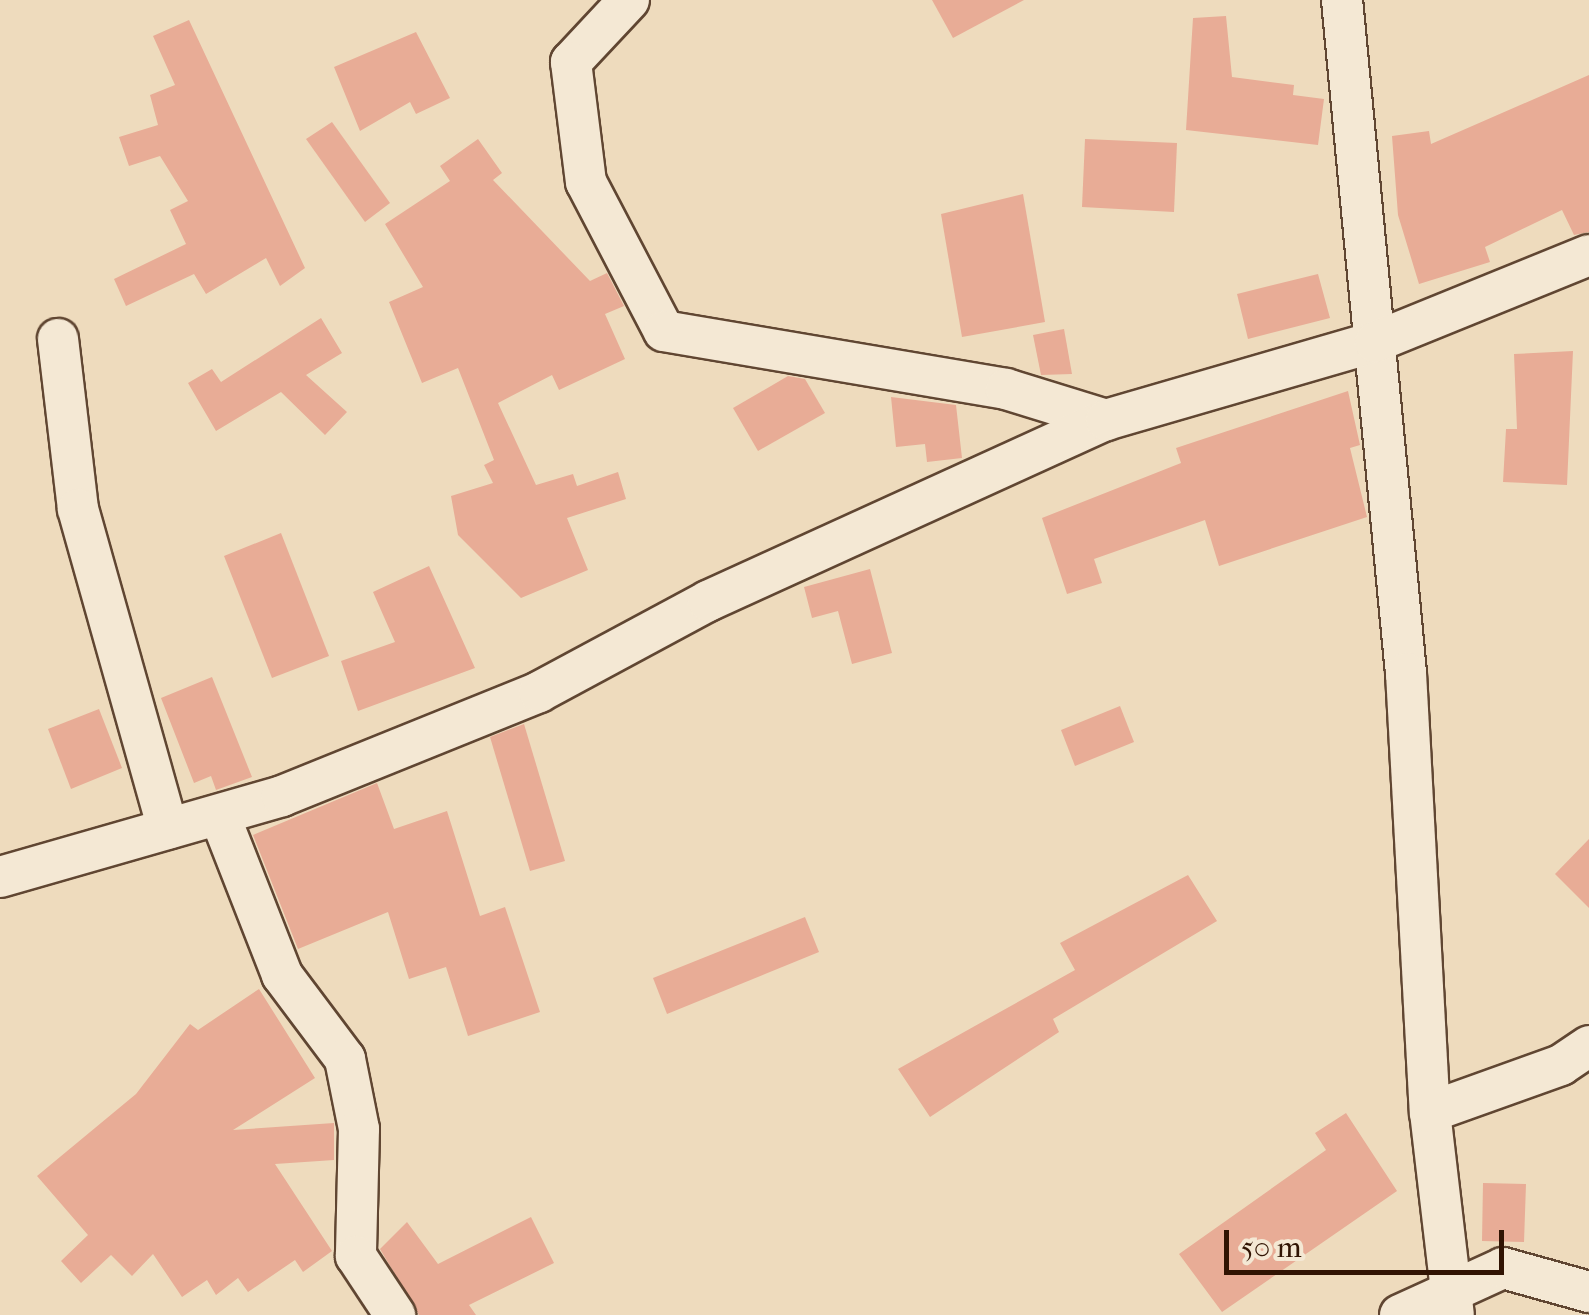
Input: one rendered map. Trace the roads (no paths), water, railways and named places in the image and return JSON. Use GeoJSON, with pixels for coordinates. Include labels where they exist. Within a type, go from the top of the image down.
{"type":"FeatureCollection","features":[{"type":"Feature","properties":{"kind":"street"},"geometry":{"type":"LineString","coordinates":[[629,0],[572,62],[586,182],[664,331],[1006,389],[1106,420]]}},
{"type":"Feature","properties":{"kind":"street"},"geometry":{"type":"LineString","coordinates":[[1342,0],[1406,673],[1430,1112],[1455,1302]]}},
{"type":"Feature","properties":{"kind":"street"},"geometry":{"type":"LineString","coordinates":[[0,877],[168,829],[220,819],[539,692],[708,600],[1106,420],[1375,342],[1589,256]]}},
{"type":"Feature","properties":{"kind":"street"},"geometry":{"type":"LineString","coordinates":[[58,339],[78,510],[168,829]]}},
{"type":"Feature","properties":{"kind":"street"},"geometry":{"type":"LineString","coordinates":[[220,819],[282,975],[345,1059],[359,1129],[356,1256],[395,1315]]}},
{"type":"Feature","properties":{"kind":"street"},"geometry":{"type":"LineString","coordinates":[[1430,1112],[1560,1065],[1589,1046]]}},
{"type":"Feature","properties":{"kind":"street"},"geometry":{"type":"LineString","coordinates":[[1400,1315],[1455,1302],[1503,1268],[1589,1292]]}}]}
